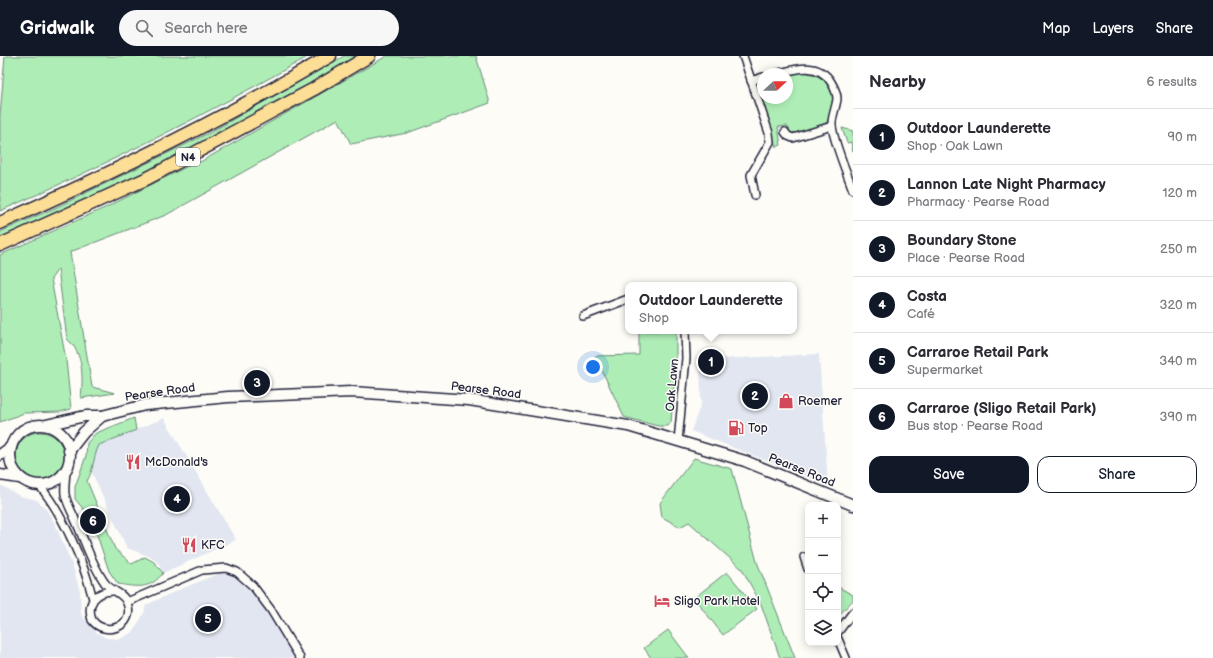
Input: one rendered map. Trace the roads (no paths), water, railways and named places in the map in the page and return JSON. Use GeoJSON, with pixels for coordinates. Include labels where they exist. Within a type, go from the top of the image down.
{"type":"FeatureCollection","features":[{"type":"Feature","properties":{"kind":"highway","name":"N4"},"geometry":{"type":"LineString","coordinates":[[0,223],[124,166],[224,116],[330,56]]}},
{"type":"Feature","properties":{"kind":"highway","name":"N4"},"geometry":{"type":"LineString","coordinates":[[0,244],[148,178],[314,89],[369,56]]}},
{"type":"Feature","properties":{"kind":"main road","name":"Pearse Road"},"geometry":{"type":"LineString","coordinates":[[46,425],[85,416],[102,416],[145,405],[228,397],[289,394],[391,394],[469,400],[534,409],[628,426],[750,463],[804,487],[827,494],[853,505]]}},
{"type":"Feature","properties":{"kind":"main road","name":"Pearse Road"},"geometry":{"type":"LineString","coordinates":[[70,451],[84,432],[102,416]]}},
{"type":"Feature","properties":{"kind":"main road"},"geometry":{"type":"LineString","coordinates":[[0,475],[20,478],[29,483],[39,485],[50,484],[60,478],[70,460],[70,451],[60,433],[46,425],[37,424],[26,427],[15,436],[11,447],[12,466],[20,478]]}},
{"type":"Feature","properties":{"kind":"main road"},"geometry":{"type":"LineString","coordinates":[[0,455],[11,447]]}},
{"type":"Feature","properties":{"kind":"street"},"geometry":{"type":"LineString","coordinates":[[743,56],[769,133],[770,142],[751,176],[755,195]]}},
{"type":"Feature","properties":{"kind":"street"},"geometry":{"type":"LineString","coordinates":[[793,69],[808,67],[820,72],[828,78],[834,88],[837,97],[832,126],[853,190]]}},
{"type":"Feature","properties":{"kind":"street"},"geometry":{"type":"LineString","coordinates":[[751,81],[757,80]]}},
{"type":"Feature","properties":{"kind":"street"},"geometry":{"type":"LineString","coordinates":[[785,132],[788,136],[793,138],[832,126]]}},
{"type":"Feature","properties":{"kind":"street"},"geometry":{"type":"LineString","coordinates":[[583,316],[625,300]]}},
{"type":"Feature","properties":{"kind":"street","name":"Oak Lawn"},"geometry":{"type":"LineString","coordinates":[[678,441],[686,358],[685,334]]}},
{"type":"Feature","properties":{"kind":"street"},"geometry":{"type":"LineString","coordinates":[[66,469],[65,495],[96,567],[106,585],[113,591]]}},
{"type":"Feature","properties":{"kind":"street"},"geometry":{"type":"LineString","coordinates":[[39,485],[51,500],[61,518],[88,580],[93,599]]}},
{"type":"Feature","properties":{"kind":"street"},"geometry":{"type":"LineString","coordinates":[[127,602],[202,570],[226,568],[237,572],[253,586],[271,610],[300,658]]}},
{"type":"Feature","properties":{"kind":"street"},"geometry":{"type":"LineString","coordinates":[[106,591],[119,593],[127,602],[129,613],[126,621],[116,629],[103,629],[92,620],[90,606],[93,599],[106,591]]}},
{"type":"Feature","properties":{"kind":"street"},"geometry":{"type":"LineString","coordinates":[[841,628],[852,614]]}},
{"type":"Feature","properties":{"kind":"street"},"geometry":{"type":"LineString","coordinates":[[841,646],[846,658]]}},
{"type":"Feature","properties":{"kind":"place","name":"Outdoor Launderette"},"geometry":{"type":"Point","coordinates":[711,362]}},
{"type":"Feature","properties":{"kind":"place","name":"Boundary Stone"},"geometry":{"type":"Point","coordinates":[257,383]}},
{"type":"Feature","properties":{"kind":"place","name":"Lannon Late Night Pharmacy"},"geometry":{"type":"Point","coordinates":[755,396]}},
{"type":"Feature","properties":{"kind":"place","name":"Roemer"},"geometry":{"type":"Point","coordinates":[786,401]}},
{"type":"Feature","properties":{"kind":"place","name":"Top"},"geometry":{"type":"Point","coordinates":[736,428]}},
{"type":"Feature","properties":{"kind":"place","name":"McDonald's"},"geometry":{"type":"Point","coordinates":[133,462]}},
{"type":"Feature","properties":{"kind":"place","name":"Costa"},"geometry":{"type":"Point","coordinates":[177,499]}},
{"type":"Feature","properties":{"kind":"place","name":"Carraroe (Sligo Retail Park)"},"geometry":{"type":"Point","coordinates":[93,521]}},
{"type":"Feature","properties":{"kind":"place","name":"KFC"},"geometry":{"type":"Point","coordinates":[189,545]}},
{"type":"Feature","properties":{"kind":"place","name":"Sligo Park Hotel"},"geometry":{"type":"Point","coordinates":[662,601]}},
{"type":"Feature","properties":{"kind":"place","name":"Carraroe Retail Park"},"geometry":{"type":"Point","coordinates":[208,619]}}]}
